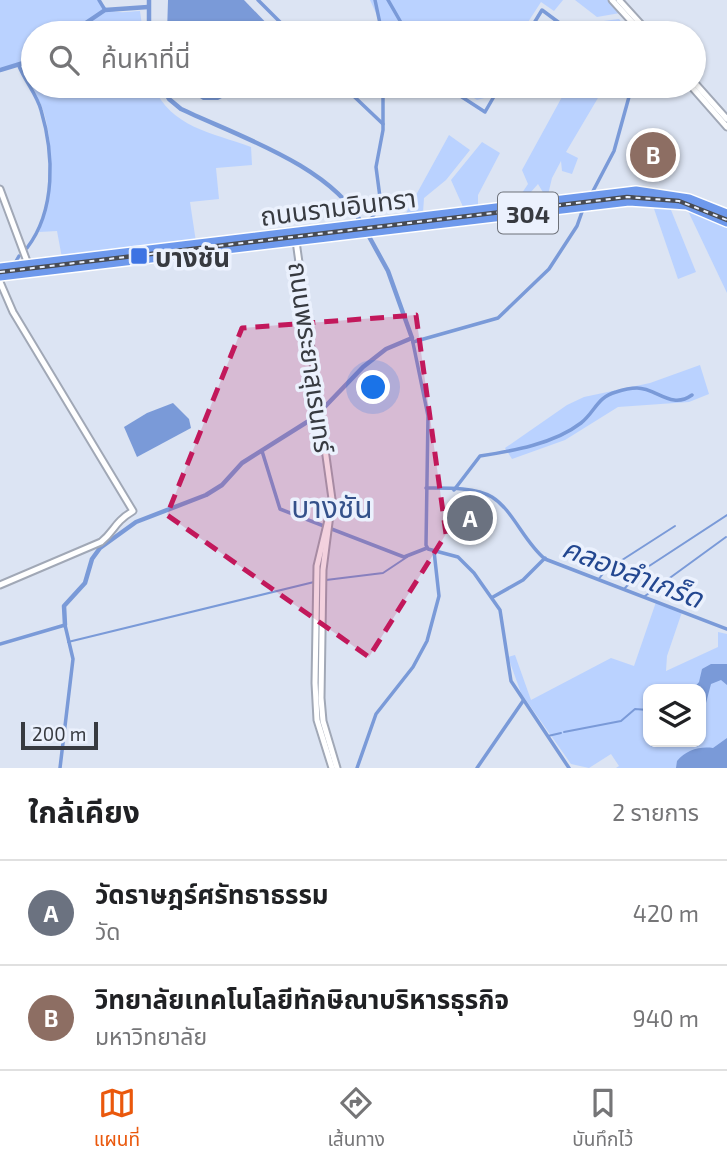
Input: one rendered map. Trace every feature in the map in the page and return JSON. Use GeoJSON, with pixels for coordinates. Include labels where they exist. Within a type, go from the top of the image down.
{"type":"FeatureCollection","features":[{"type":"Feature","properties":{"kind":"highway","name":"ถนนรามอินทรา"},"geometry":{"type":"LineString","coordinates":[[0,276],[97,260],[578,202],[636,191],[700,207],[727,220]]}},
{"type":"Feature","properties":{"kind":"highway","name":"ถนนรามอินทรา"},"geometry":{"type":"LineString","coordinates":[[680,201],[727,220]]}},
{"type":"Feature","properties":{"kind":"highway","name":"ถนนรามอินทรา"},"geometry":{"type":"LineString","coordinates":[[0,268],[296,240],[360,229]]}},
{"type":"Feature","properties":{"kind":"street"},"geometry":{"type":"LineString","coordinates":[[612,0],[631,21]]}},
{"type":"Feature","properties":{"kind":"street"},"geometry":{"type":"LineString","coordinates":[[619,0],[638,21]]}},
{"type":"Feature","properties":{"kind":"street"},"geometry":{"type":"LineString","coordinates":[[703,98],[727,127]]}},
{"type":"Feature","properties":{"kind":"street"},"geometry":{"type":"LineString","coordinates":[[706,98],[727,119]]}},
{"type":"Feature","properties":{"kind":"street"},"geometry":{"type":"LineString","coordinates":[[0,189],[28,264]]}},
{"type":"Feature","properties":{"kind":"street","name":"ถนนพระยาสุเรนทร์"},"geometry":{"type":"LineString","coordinates":[[296,240],[332,499],[323,570],[318,683],[322,719],[335,768]]}},
{"type":"Feature","properties":{"kind":"street"},"geometry":{"type":"LineString","coordinates":[[0,282],[13,312],[133,511],[118,520],[110,534],[101,542],[0,585]]}},
{"type":"Feature","properties":{"kind":"highlighted area"},"geometry":{"type":"Polygon","coordinates":[[[416,315],[446,534],[369,657],[167,515],[242,328],[416,315]]]}},
{"type":"Feature","properties":{"kind":"shaded area"},"geometry":{"type":"Polygon","coordinates":[[[0,0],[100,0],[112,11],[140,11],[141,21],[21,21],[21,68],[19,64],[0,68],[0,0]]]}},
{"type":"Feature","properties":{"kind":"shaded area"},"geometry":{"type":"Polygon","coordinates":[[[168,0],[244,0],[264,21],[167,21],[168,0]]]}},
{"type":"Feature","properties":{"kind":"shaded area"},"geometry":{"type":"Polygon","coordinates":[[[370,0],[563,0],[554,11],[541,2],[529,21],[380,21],[370,0]]]}},
{"type":"Feature","properties":{"kind":"shaded area"},"geometry":{"type":"Polygon","coordinates":[[[575,0],[609,0],[620,13],[597,17],[575,0]]]}},
{"type":"Feature","properties":{"kind":"shaded area"},"geometry":{"type":"Polygon","coordinates":[[[38,98],[160,98],[171,111],[194,127],[251,147],[252,165],[216,168],[219,199],[190,202],[196,242],[62,258],[57,231],[39,232],[47,203],[51,170],[49,137],[38,98]]]}},
{"type":"Feature","properties":{"kind":"shaded area"},"geometry":{"type":"Polygon","coordinates":[[[200,98],[222,98],[218,100],[200,98]]]}},
{"type":"Feature","properties":{"kind":"shaded area"},"geometry":{"type":"Polygon","coordinates":[[[561,98],[598,98],[566,152],[578,158],[572,174],[562,171],[561,161],[552,178],[547,199],[538,184],[522,202],[516,202],[528,184],[522,170],[561,98]]]}},
{"type":"Feature","properties":{"kind":"shaded area"},"geometry":{"type":"Polygon","coordinates":[[[449,135],[470,150],[446,180],[424,198],[423,213],[405,215],[449,135]]]}},
{"type":"Feature","properties":{"kind":"shaded area"},"geometry":{"type":"Polygon","coordinates":[[[482,142],[500,153],[478,195],[478,206],[464,209],[451,180],[482,142]]]}},
{"type":"Feature","properties":{"kind":"shaded area"},"geometry":{"type":"Polygon","coordinates":[[[652,203],[669,205],[696,272],[678,279],[652,203]]]}},
{"type":"Feature","properties":{"kind":"shaded area"},"geometry":{"type":"Polygon","coordinates":[[[688,211],[727,228],[727,293],[688,211]]]}},
{"type":"Feature","properties":{"kind":"shaded area"},"geometry":{"type":"Polygon","coordinates":[[[700,365],[709,394],[689,402],[618,407],[565,440],[512,459],[505,448],[567,405],[584,397],[650,383],[700,365]]]}},
{"type":"Feature","properties":{"kind":"shaded area"},"geometry":{"type":"Polygon","coordinates":[[[173,403],[189,419],[191,428],[137,457],[124,427],[147,413],[173,403]]]}},
{"type":"Feature","properties":{"kind":"shaded area"},"geometry":{"type":"Polygon","coordinates":[[[656,602],[682,612],[667,656],[666,671],[718,647],[718,632],[727,634],[727,768],[616,768],[619,766],[611,754],[589,768],[571,764],[521,693],[508,657],[515,655],[531,700],[611,658],[634,666],[656,602]]]}},
{"type":"Feature","properties":{"kind":"shaded area"},"geometry":{"type":"Polygon","coordinates":[[[711,664],[727,664],[727,685],[721,680],[711,684],[706,703],[706,684],[697,684],[702,669],[711,664]]]}},
{"type":"Feature","properties":{"kind":"shaded area"},"geometry":{"type":"Polygon","coordinates":[[[727,738],[727,768],[676,768],[677,761],[685,754],[698,748],[713,748],[727,738]]]}},
{"type":"Feature","properties":{"kind":"waterway"},"geometry":{"type":"LineString","coordinates":[[99,0],[105,10]]}},
{"type":"Feature","properties":{"kind":"waterway"},"geometry":{"type":"LineString","coordinates":[[149,0],[149,21]]}},
{"type":"Feature","properties":{"kind":"waterway"},"geometry":{"type":"LineString","coordinates":[[258,0],[279,21]]}},
{"type":"Feature","properties":{"kind":"waterway"},"geometry":{"type":"LineString","coordinates":[[375,0],[379,21]]}},
{"type":"Feature","properties":{"kind":"waterway"},"geometry":{"type":"LineString","coordinates":[[388,0],[400,21]]}},
{"type":"Feature","properties":{"kind":"waterway"},"geometry":{"type":"LineString","coordinates":[[89,21],[105,10],[148,7]]}},
{"type":"Feature","properties":{"kind":"waterway"},"geometry":{"type":"LineString","coordinates":[[535,21],[542,10],[557,21]]}},
{"type":"Feature","properties":{"kind":"waterway"},"geometry":{"type":"LineString","coordinates":[[0,70],[21,64]]}},
{"type":"Feature","properties":{"kind":"waterway"},"geometry":{"type":"LineString","coordinates":[[19,66],[21,70]]}},
{"type":"Feature","properties":{"kind":"waterway"},"geometry":{"type":"LineString","coordinates":[[27,248],[43,217],[50,181],[48,145],[36,98]]}},
{"type":"Feature","properties":{"kind":"waterway"},"geometry":{"type":"LineString","coordinates":[[168,98],[181,109],[255,142],[306,169],[329,185],[348,204],[362,224]]}},
{"type":"Feature","properties":{"kind":"waterway"},"geometry":{"type":"LineString","coordinates":[[356,98],[383,124]]}},
{"type":"Feature","properties":{"kind":"waterway"},"geometry":{"type":"LineString","coordinates":[[370,220],[381,205],[376,167],[383,130],[383,98]]}},
{"type":"Feature","properties":{"kind":"waterway"},"geometry":{"type":"LineString","coordinates":[[463,98],[485,112],[493,98]]}},
{"type":"Feature","properties":{"kind":"waterway"},"geometry":{"type":"LineString","coordinates":[[592,193],[614,151],[629,98]]}},
{"type":"Feature","properties":{"kind":"waterway"},"geometry":{"type":"LineString","coordinates":[[413,342],[498,318],[549,269],[577,226],[583,209]]}},
{"type":"Feature","properties":{"kind":"waterway"},"geometry":{"type":"LineString","coordinates":[[65,625],[64,606],[85,583],[92,559],[100,548],[136,522],[206,495],[222,485],[242,463],[315,417],[363,367],[386,349],[412,338],[388,271],[366,231]]}},
{"type":"Feature","properties":{"kind":"waterway"},"geometry":{"type":"LineString","coordinates":[[15,263],[19,256]]}},
{"type":"Feature","properties":{"kind":"waterway"},"geometry":{"type":"LineString","coordinates":[[412,338],[428,416],[426,545],[428,549],[458,557],[474,573],[500,610],[511,681],[569,768]]}},
{"type":"Feature","properties":{"kind":"waterway"},"geometry":{"type":"LineString","coordinates":[[454,490],[480,456],[519,449],[558,436],[581,423],[600,401],[610,394],[637,388],[677,400],[692,395]]}},
{"type":"Feature","properties":{"kind":"waterway"},"geometry":{"type":"LineString","coordinates":[[262,451],[280,509],[404,557],[427,548]]}},
{"type":"Feature","properties":{"kind":"waterway","name":"คลองลำเกร็ด"},"geometry":{"type":"LineString","coordinates":[[426,488],[477,491],[492,497],[506,510],[545,559],[727,629]]}},
{"type":"Feature","properties":{"kind":"waterway"},"geometry":{"type":"LineString","coordinates":[[625,588],[640,572],[727,515]]}},
{"type":"Feature","properties":{"kind":"waterway"},"geometry":{"type":"LineString","coordinates":[[598,580],[605,571],[675,526]]}},
{"type":"Feature","properties":{"kind":"waterway"},"geometry":{"type":"LineString","coordinates":[[645,596],[726,537]]}},
{"type":"Feature","properties":{"kind":"waterway"},"geometry":{"type":"LineString","coordinates":[[357,768],[376,714],[413,667],[427,641],[439,596],[434,551]]}},
{"type":"Feature","properties":{"kind":"waterway"},"geometry":{"type":"LineString","coordinates":[[326,580],[383,573],[407,557]]}},
{"type":"Feature","properties":{"kind":"waterway"},"geometry":{"type":"LineString","coordinates":[[493,597],[523,580],[545,558]]}},
{"type":"Feature","properties":{"kind":"waterway"},"geometry":{"type":"LineString","coordinates":[[68,642],[314,582]]}},
{"type":"Feature","properties":{"kind":"waterway"},"geometry":{"type":"LineString","coordinates":[[0,644],[65,625],[73,659],[60,768]]}},
{"type":"Feature","properties":{"kind":"waterway"},"geometry":{"type":"LineString","coordinates":[[477,768],[523,701]]}},
{"type":"Feature","properties":{"kind":"waterway"},"geometry":{"type":"LineString","coordinates":[[564,732],[621,721],[635,709],[643,710]]}},
{"type":"Feature","properties":{"kind":"waterway"},"geometry":{"type":"LineString","coordinates":[[548,736],[561,733]]}},
{"type":"Feature","properties":{"kind":"railway"},"geometry":{"type":"LineString","coordinates":[[0,272],[627,197],[679,201],[727,220]]}},
{"type":"Feature","properties":{"kind":"place","name":"วิทยาลัยเทคโนโลยีทักษิณาบริหารธุรกิจ"},"geometry":{"type":"Point","coordinates":[653,155]}},
{"type":"Feature","properties":{"kind":"place","name":"บางชัน"},"geometry":{"type":"Point","coordinates":[139,256]}},
{"type":"Feature","properties":{"kind":"place","name":"วัดราษฎร์ศรัทธาธรรม"},"geometry":{"type":"Point","coordinates":[470,518]}},
{"type":"Feature","properties":{"kind":"district","name":"บางชัน"},"geometry":{"type":"Point","coordinates":[332,506]}}]}
